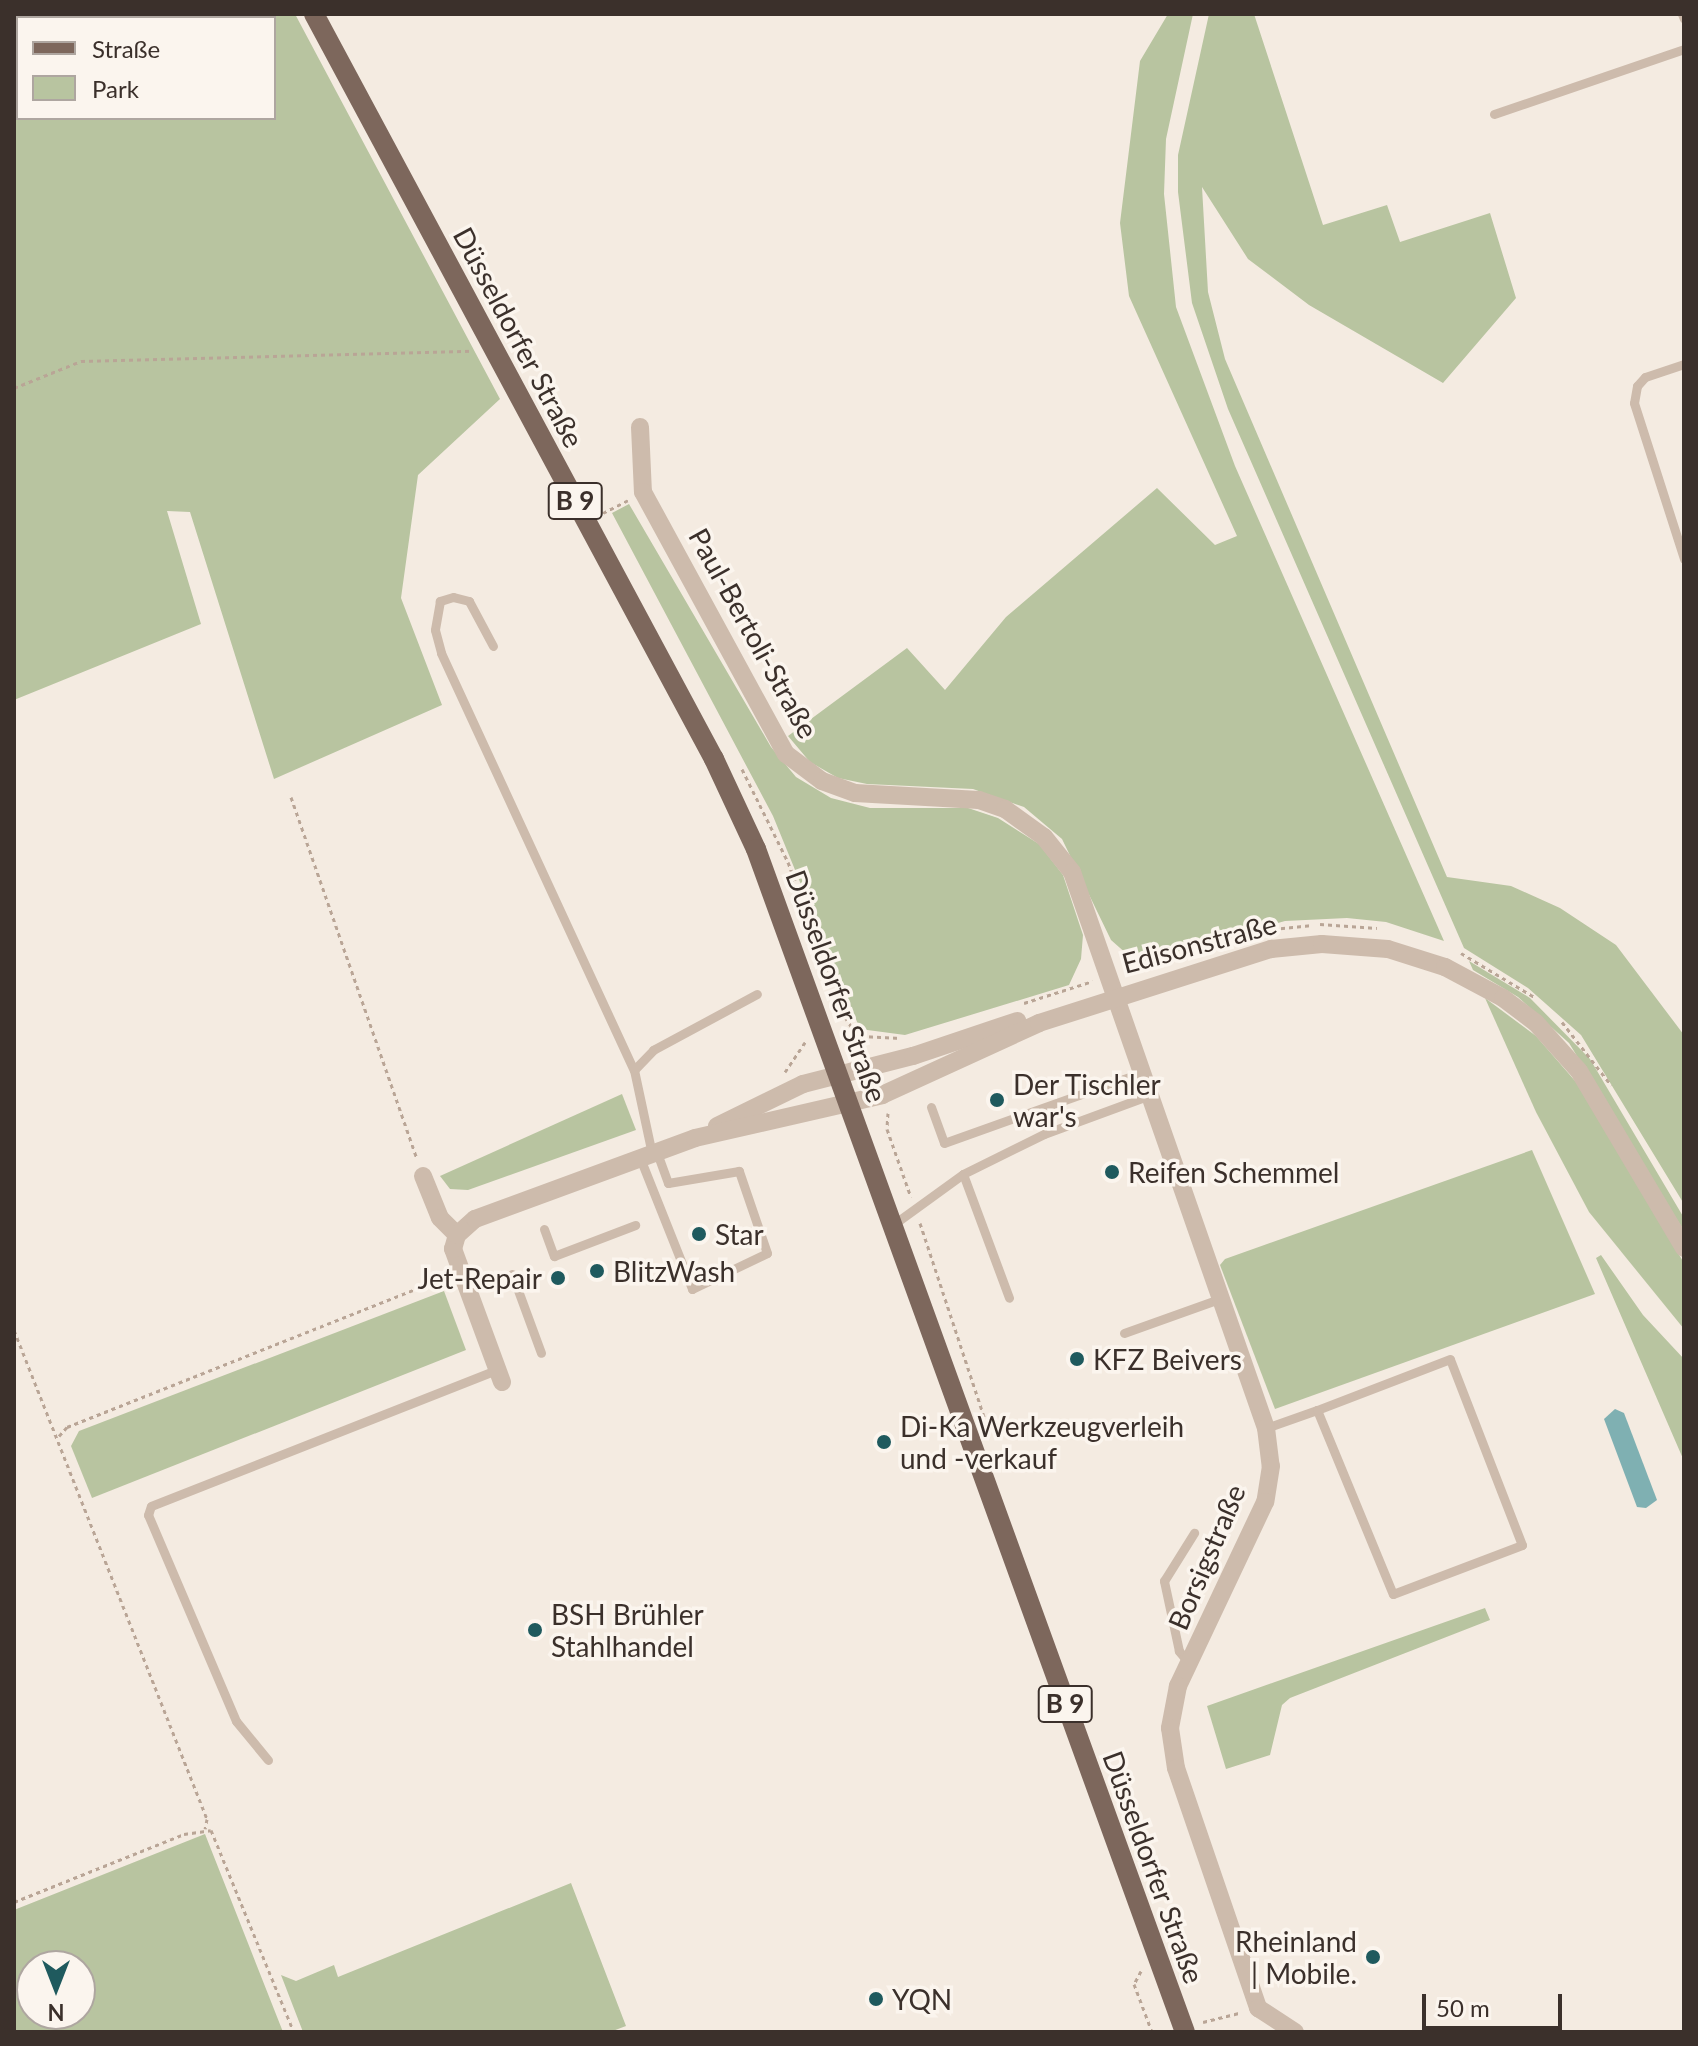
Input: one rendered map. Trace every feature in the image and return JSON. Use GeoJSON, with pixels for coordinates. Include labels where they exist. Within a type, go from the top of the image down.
{"type":"FeatureCollection","features":[{"type":"Feature","properties":{"kind":"main road","name":"Düsseldorfer Straße"},"geometry":{"type":"LineString","coordinates":[[314,14],[714,759],[756,849],[1194,2027]]}},
{"type":"Feature","properties":{"kind":"street","name":"Paul-Bertoli-Straße"},"geometry":{"type":"LineString","coordinates":[[640,427],[643,492],[786,754],[822,781],[855,793],[979,800],[1025,821],[1072,872],[1116,995]]}},
{"type":"Feature","properties":{"kind":"street","name":"Edisonstraße"},"geometry":{"type":"LineString","coordinates":[[695,1138],[882,1095],[1011,1034],[1116,995],[1234,958],[1322,944],[1388,949],[1467,976],[1519,1009],[1566,1054],[1684,1248]]}},
{"type":"Feature","properties":{"kind":"street","name":"Edisonstraße"},"geometry":{"type":"LineString","coordinates":[[695,1138],[803,1084],[873,1067],[1032,1015],[1116,995]]}},
{"type":"Feature","properties":{"kind":"street","name":"Borsigstraße"},"geometry":{"type":"LineString","coordinates":[[1116,995],[1266,1428],[1271,1466],[1265,1502],[1173,1707],[1171,1746],[1258,2008]]}},
{"type":"Feature","properties":{"kind":"street"},"geometry":{"type":"LineString","coordinates":[[500,1375],[453,1249],[457,1235],[475,1219],[695,1138]]}},
{"type":"Feature","properties":{"kind":"street"},"geometry":{"type":"LineString","coordinates":[[423,1176],[440,1218],[457,1235]]}},
{"type":"Feature","properties":{"kind":"street"},"geometry":{"type":"LineString","coordinates":[[1258,2008],[1295,2032]]}},
{"type":"Feature","properties":{"kind":"lane"},"geometry":{"type":"LineString","coordinates":[[1494,114],[1684,49]]}},
{"type":"Feature","properties":{"kind":"lane"},"geometry":{"type":"LineString","coordinates":[[1684,364],[1645,377],[1637,386],[1634,403],[1684,559]]}},
{"type":"Feature","properties":{"kind":"lane"},"geometry":{"type":"LineString","coordinates":[[493,646],[469,601],[453,597],[440,601],[435,630],[441,653],[634,1070],[650,1155],[692,1289],[767,1253],[739,1171],[668,1183],[650,1155]]}},
{"type":"Feature","properties":{"kind":"lane"},"geometry":{"type":"LineString","coordinates":[[634,1070],[663,1044],[757,994]]}},
{"type":"Feature","properties":{"kind":"lane"},"geometry":{"type":"LineString","coordinates":[[931,1107],[944,1143],[1143,1072]]}},
{"type":"Feature","properties":{"kind":"lane"},"geometry":{"type":"LineString","coordinates":[[894,1224],[963,1174],[1044,1134],[1151,1095]]}},
{"type":"Feature","properties":{"kind":"lane"},"geometry":{"type":"LineString","coordinates":[[963,1174],[1009,1298]]}},
{"type":"Feature","properties":{"kind":"lane"},"geometry":{"type":"LineString","coordinates":[[544,1229],[554,1256],[635,1225]]}},
{"type":"Feature","properties":{"kind":"lane"},"geometry":{"type":"LineString","coordinates":[[512,1274],[541,1353]]}},
{"type":"Feature","properties":{"kind":"lane"},"geometry":{"type":"LineString","coordinates":[[1124,1333],[1222,1298]]}},
{"type":"Feature","properties":{"kind":"lane"},"geometry":{"type":"LineString","coordinates":[[1266,1428],[1450,1359],[1522,1545],[1393,1594],[1317,1410]]}},
{"type":"Feature","properties":{"kind":"lane"},"geometry":{"type":"LineString","coordinates":[[268,1760],[236,1721],[148,1515],[151,1506],[500,1375]]}},
{"type":"Feature","properties":{"kind":"lane"},"geometry":{"type":"LineString","coordinates":[[1190,1664],[1179,1651],[1164,1581],[1194,1533]]}},
{"type":"Feature","properties":{"kind":"path"},"geometry":{"type":"LineString","coordinates":[[14,388],[81,361],[494,349]]}},
{"type":"Feature","properties":{"kind":"path"},"geometry":{"type":"LineString","coordinates":[[603,513],[643,492]]}},
{"type":"Feature","properties":{"kind":"path"},"geometry":{"type":"LineString","coordinates":[[291,797],[423,1176]]}},
{"type":"Feature","properties":{"kind":"path"},"geometry":{"type":"LineString","coordinates":[[1020,1004],[1280,927],[1327,924],[1389,931]]}},
{"type":"Feature","properties":{"kind":"path"},"geometry":{"type":"LineString","coordinates":[[1456,951],[1525,988],[1545,1006]]}},
{"type":"Feature","properties":{"kind":"path"},"geometry":{"type":"LineString","coordinates":[[1555,1016],[1597,1061],[1616,1094]]}},
{"type":"Feature","properties":{"kind":"path"},"geometry":{"type":"LineString","coordinates":[[779,1078],[806,1041],[849,1025]]}},
{"type":"Feature","properties":{"kind":"path"},"geometry":{"type":"LineString","coordinates":[[873,1067],[861,1036],[916,1035]]}},
{"type":"Feature","properties":{"kind":"path"},"geometry":{"type":"LineString","coordinates":[[882,1095],[887,1129],[915,1208]]}},
{"type":"Feature","properties":{"kind":"path"},"geometry":{"type":"LineString","coordinates":[[59,1436],[67,1427],[461,1271]]}},
{"type":"Feature","properties":{"kind":"path"},"geometry":{"type":"LineString","coordinates":[[14,1330],[59,1436],[61,1457],[207,1819],[205,1829]]}},
{"type":"Feature","properties":{"kind":"path"},"geometry":{"type":"LineString","coordinates":[[14,1902],[205,1829]]}},
{"type":"Feature","properties":{"kind":"path"},"geometry":{"type":"LineString","coordinates":[[205,1829],[218,1837],[294,2032]]}},
{"type":"Feature","properties":{"kind":"path"},"geometry":{"type":"LineString","coordinates":[[1194,2027],[1258,2008]]}},
{"type":"Feature","properties":{"kind":"green space"},"geometry":{"type":"Polygon","coordinates":[[[14,14],[295,14],[500,399],[418,475],[401,598],[442,705],[274,779],[190,512],[167,511],[201,624],[14,700],[14,14]]]}},
{"type":"Feature","properties":{"kind":"green space"},"geometry":{"type":"Polygon","coordinates":[[[1168,14],[1193,14],[1166,139],[1164,194],[1176,307],[1235,466],[1444,941],[1386,922],[1347,918],[1285,921],[1137,963],[1111,940],[1062,839],[1024,807],[973,789],[867,784],[838,778],[810,762],[788,736],[907,648],[945,690],[1006,617],[1157,488],[1215,545],[1237,536],[1129,296],[1120,223],[1140,61],[1168,14]]]}},
{"type":"Feature","properties":{"kind":"green space"},"geometry":{"type":"Polygon","coordinates":[[[1209,14],[1254,14],[1323,225],[1387,205],[1400,242],[1490,213],[1516,298],[1443,383],[1309,305],[1248,259],[1202,187],[1208,292],[1225,359],[1447,877],[1511,886],[1560,908],[1616,945],[1684,1035],[1684,1204],[1581,1035],[1528,988],[1464,948],[1228,409],[1192,303],[1178,192],[1178,155],[1209,14]]]}},
{"type":"Feature","properties":{"kind":"green space"},"geometry":{"type":"Polygon","coordinates":[[[629,504],[771,747],[796,777],[831,798],[870,808],[968,808],[998,818],[1039,844],[1063,875],[1083,935],[1081,959],[1069,985],[905,1035],[860,1029],[773,816],[612,513],[629,504]]]}},
{"type":"Feature","properties":{"kind":"green space"},"geometry":{"type":"Polygon","coordinates":[[[1469,961],[1530,998],[1590,1059],[1684,1218],[1684,1231],[1569,1043],[1518,997],[1473,970],[1469,961]]]}},
{"type":"Feature","properties":{"kind":"green space"},"geometry":{"type":"Polygon","coordinates":[[[1485,998],[1536,1036],[1576,1082],[1684,1263],[1684,1329],[1589,1212],[1536,1112],[1485,998]]]}},
{"type":"Feature","properties":{"kind":"green space"},"geometry":{"type":"Polygon","coordinates":[[[622,1094],[636,1130],[468,1190],[450,1189],[440,1176],[622,1094]]]}},
{"type":"Feature","properties":{"kind":"green space"},"geometry":{"type":"Polygon","coordinates":[[[1532,1150],[1595,1294],[1275,1409],[1220,1265],[1225,1259],[1532,1150]]]}},
{"type":"Feature","properties":{"kind":"green space"},"geometry":{"type":"Polygon","coordinates":[[[1601,1255],[1643,1315],[1684,1359],[1684,1461],[1596,1258],[1601,1255]]]}},
{"type":"Feature","properties":{"kind":"green space"},"geometry":{"type":"Polygon","coordinates":[[[444,1291],[466,1350],[92,1498],[71,1446],[79,1431],[444,1291]]]}},
{"type":"Feature","properties":{"kind":"green space"},"geometry":{"type":"Polygon","coordinates":[[[1485,1608],[1490,1620],[1290,1698],[1282,1705],[1270,1755],[1226,1769],[1207,1706],[1485,1608]]]}},
{"type":"Feature","properties":{"kind":"green space"},"geometry":{"type":"Polygon","coordinates":[[[205,1834],[283,2032],[14,2032],[14,1910],[205,1834]]]}},
{"type":"Feature","properties":{"kind":"green space"},"geometry":{"type":"Polygon","coordinates":[[[571,1883],[626,2026],[610,2032],[303,2032],[281,1975],[296,1981],[334,1965],[338,1977],[571,1883]]]}},
{"type":"Feature","properties":{"kind":"water"},"geometry":{"type":"Polygon","coordinates":[[[1615,1409],[1624,1413],[1657,1500],[1646,1508],[1637,1507],[1604,1419],[1615,1409]]]}},
{"type":"Feature","properties":{"kind":"place","name":"Der Tischler war's"},"geometry":{"type":"Point","coordinates":[997,1100]}},
{"type":"Feature","properties":{"kind":"place","name":"Reifen Schemmel"},"geometry":{"type":"Point","coordinates":[1112,1172]}},
{"type":"Feature","properties":{"kind":"place","name":"Star"},"geometry":{"type":"Point","coordinates":[699,1234]}},
{"type":"Feature","properties":{"kind":"place","name":"BlitzWash"},"geometry":{"type":"Point","coordinates":[597,1271]}},
{"type":"Feature","properties":{"kind":"place","name":"Jet-Repair"},"geometry":{"type":"Point","coordinates":[558,1278]}},
{"type":"Feature","properties":{"kind":"place","name":"KFZ Beivers"},"geometry":{"type":"Point","coordinates":[1077,1359]}},
{"type":"Feature","properties":{"kind":"place","name":"Di-Ka Werkzeugverleih und -verkauf"},"geometry":{"type":"Point","coordinates":[884,1442]}},
{"type":"Feature","properties":{"kind":"place","name":"BSH Brühler Stahlhandel"},"geometry":{"type":"Point","coordinates":[535,1630]}},
{"type":"Feature","properties":{"kind":"place","name":"Rheinland | Mobile."},"geometry":{"type":"Point","coordinates":[1373,1957]}},
{"type":"Feature","properties":{"kind":"place","name":"YQN"},"geometry":{"type":"Point","coordinates":[876,1999]}}]}
